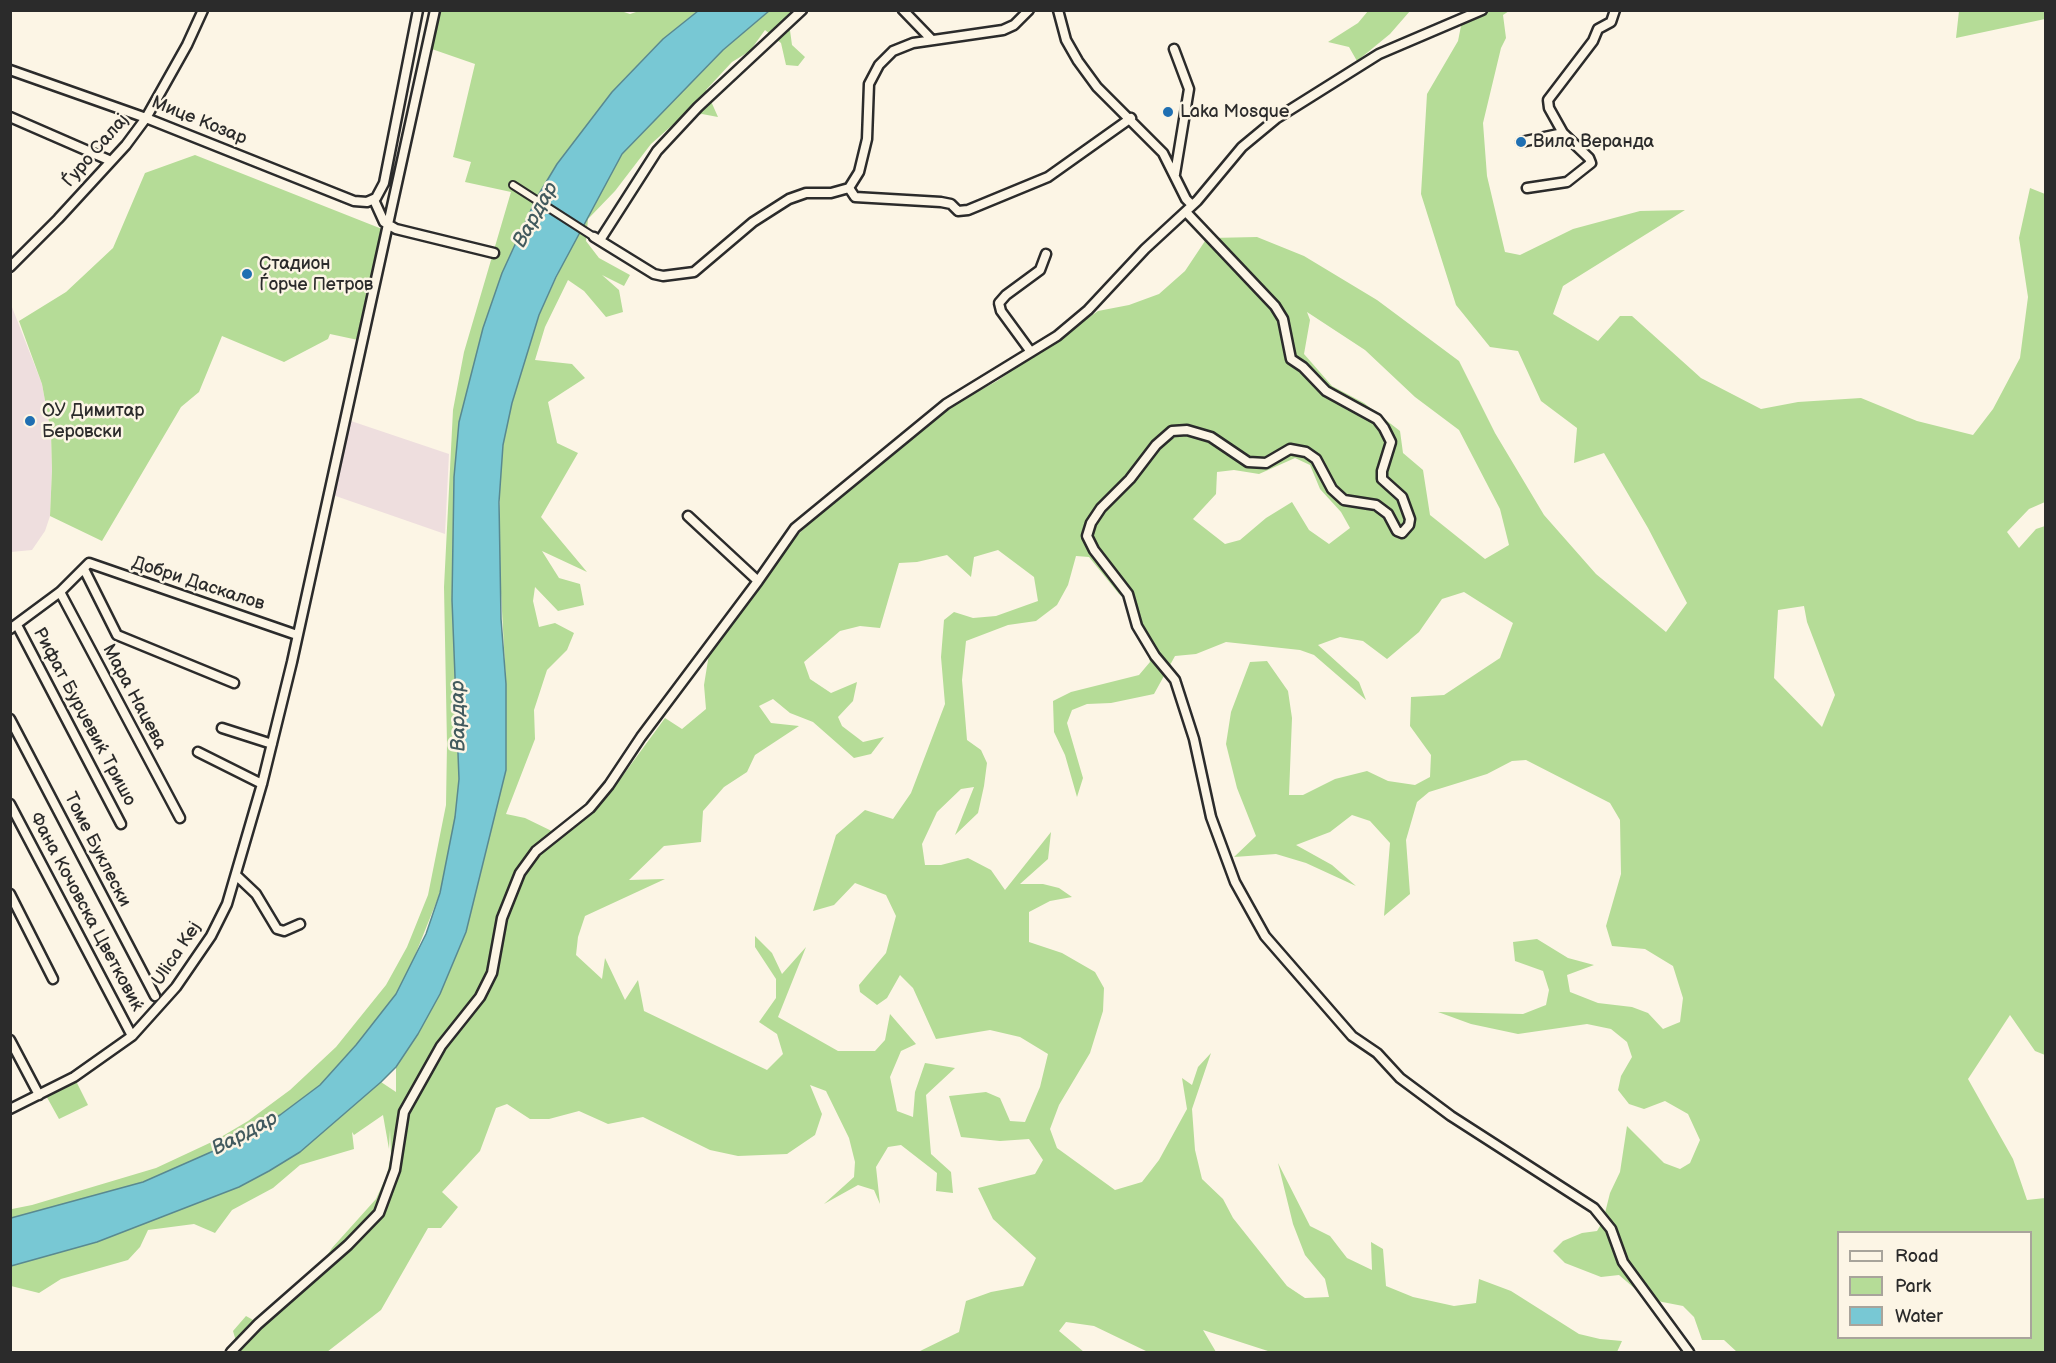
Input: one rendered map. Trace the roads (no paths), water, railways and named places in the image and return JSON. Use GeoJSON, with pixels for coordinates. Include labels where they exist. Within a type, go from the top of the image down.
{"type":"FeatureCollection","features":[{"type":"Feature","properties":{"kind":"street","name":"Ѓуро Салај"},"geometry":{"type":"LineString","coordinates":[[10,267],[111,161],[146,118],[187,45],[203,10]]}},
{"type":"Feature","properties":{"kind":"street"},"geometry":{"type":"LineString","coordinates":[[418,10],[384,183],[374,200],[388,225],[408,233],[494,253]]}},
{"type":"Feature","properties":{"kind":"street","name":"Ulica Kej"},"geometry":{"type":"LineString","coordinates":[[10,1109],[74,1077],[132,1036],[176,987],[210,936],[227,904],[237,876],[272,744],[435,10]]}},
{"type":"Feature","properties":{"kind":"street"},"geometry":{"type":"LineString","coordinates":[[597,238],[657,152],[698,107],[802,10]]}},
{"type":"Feature","properties":{"kind":"street"},"geometry":{"type":"LineString","coordinates":[[903,10],[933,40]]}},
{"type":"Feature","properties":{"kind":"street"},"geometry":{"type":"LineString","coordinates":[[513,185],[654,274],[663,276],[687,274],[699,269],[753,222],[789,199],[806,193],[831,193],[849,188],[859,172],[867,139],[872,77],[894,51],[913,43],[988,34],[1010,28],[1029,10]]}},
{"type":"Feature","properties":{"kind":"street"},"geometry":{"type":"LineString","coordinates":[[1058,10],[1064,33],[1078,61],[1097,87],[1131,118],[1163,153],[1175,174],[1188,208],[1275,306],[1283,319],[1291,359],[1303,367],[1326,391],[1377,418],[1384,428],[1391,442],[1382,471],[1382,479],[1402,497],[1410,519],[1409,525],[1402,533],[1397,531],[1388,514],[1376,505],[1344,500],[1332,489],[1316,459],[1306,452],[1290,449],[1266,463],[1248,462],[1211,437],[1187,430],[1172,431],[1156,445],[1090,523],[1087,536],[1094,550],[1128,594],[1137,626],[1155,656],[1175,680],[1194,739],[1211,817],[1234,882],[1265,936],[1352,1036],[1377,1053],[1400,1078],[1451,1116],[1594,1208],[1611,1230],[1623,1262],[1689,1353]]}},
{"type":"Feature","properties":{"kind":"street"},"geometry":{"type":"LineString","coordinates":[[231,1353],[258,1324],[348,1245],[379,1213],[395,1170],[404,1112],[436,1055],[453,1029],[480,997],[492,973],[502,918],[520,873],[536,851],[576,821],[609,785],[662,708],[800,524],[946,404],[1057,336],[1088,310],[1188,208],[1206,193],[1242,147],[1277,117],[1379,54],[1482,10]]}},
{"type":"Feature","properties":{"kind":"street"},"geometry":{"type":"LineString","coordinates":[[1527,188],[1567,182],[1589,168],[1591,164],[1589,158],[1563,133],[1549,108],[1548,99],[1593,41],[1598,29],[1611,22],[1615,10]]}},
{"type":"Feature","properties":{"kind":"street"},"geometry":{"type":"LineString","coordinates":[[1174,49],[1189,89],[1175,174]]}},
{"type":"Feature","properties":{"kind":"street","name":"Мице Козар"},"geometry":{"type":"LineString","coordinates":[[10,70],[146,118],[354,201],[364,203],[374,200]]}},
{"type":"Feature","properties":{"kind":"street"},"geometry":{"type":"LineString","coordinates":[[10,117],[111,161]]}},
{"type":"Feature","properties":{"kind":"street"},"geometry":{"type":"LineString","coordinates":[[849,188],[855,197],[941,202],[951,204],[958,211],[963,212],[1048,177],[1131,118]]}},
{"type":"Feature","properties":{"kind":"street"},"geometry":{"type":"LineString","coordinates":[[1521,142],[1563,133]]}},
{"type":"Feature","properties":{"kind":"street"},"geometry":{"type":"LineString","coordinates":[[1031,352],[1001,310],[999,303],[1006,295],[1040,270],[1046,254]]}},
{"type":"Feature","properties":{"kind":"street"},"geometry":{"type":"LineString","coordinates":[[688,516],[758,581]]}},
{"type":"Feature","properties":{"kind":"street"},"geometry":{"type":"LineString","coordinates":[[14,627],[60,592],[87,566],[117,635],[234,683]]}},
{"type":"Feature","properties":{"kind":"street","name":"Добри Даскалов"},"geometry":{"type":"LineString","coordinates":[[87,566],[297,635]]}},
{"type":"Feature","properties":{"kind":"street","name":"Мара Нацева"},"geometry":{"type":"LineString","coordinates":[[60,592],[180,818]]}},
{"type":"Feature","properties":{"kind":"street","name":"Рифат Бурџевиќ Тришо"},"geometry":{"type":"LineString","coordinates":[[14,627],[121,824]]}},
{"type":"Feature","properties":{"kind":"street","name":"Томе Буклески"},"geometry":{"type":"LineString","coordinates":[[10,719],[155,996]]}},
{"type":"Feature","properties":{"kind":"street"},"geometry":{"type":"LineString","coordinates":[[222,728],[272,744]]}},
{"type":"Feature","properties":{"kind":"street"},"geometry":{"type":"LineString","coordinates":[[198,752],[262,784]]}},
{"type":"Feature","properties":{"kind":"street","name":"Фана Кочовска Цветковиќ"},"geometry":{"type":"LineString","coordinates":[[10,804],[132,1036]]}},
{"type":"Feature","properties":{"kind":"street"},"geometry":{"type":"LineString","coordinates":[[237,876],[256,894],[279,931],[300,924]]}},
{"type":"Feature","properties":{"kind":"street"},"geometry":{"type":"LineString","coordinates":[[10,894],[53,979]]}},
{"type":"Feature","properties":{"kind":"street"},"geometry":{"type":"LineString","coordinates":[[10,1040],[39,1095]]}},
{"type":"Feature","properties":{"kind":"water","name":"Вардар"},"geometry":{"type":"Polygon","coordinates":[[[698,11],[769,11],[723,50],[622,154],[556,277],[539,315],[512,403],[503,445],[499,502],[501,619],[506,684],[506,770],[466,932],[440,994],[418,1034],[396,1067],[300,1152],[239,1187],[97,1242],[11,1266],[11,1218],[143,1182],[227,1145],[280,1115],[320,1085],[356,1045],[396,994],[426,934],[440,893],[455,817],[459,779],[452,600],[454,477],[459,422],[483,328],[502,273],[536,199],[557,164],[612,92],[663,39],[698,11]]]}},
{"type":"Feature","properties":{"kind":"place","name":"Laka Mosque"},"geometry":{"type":"Point","coordinates":[1168,112]}},
{"type":"Feature","properties":{"kind":"place","name":"Вила Веранда"},"geometry":{"type":"Point","coordinates":[1521,142]}},
{"type":"Feature","properties":{"kind":"place","name":"Стадион Ѓорче Петров"},"geometry":{"type":"Point","coordinates":[247,274]}},
{"type":"Feature","properties":{"kind":"place","name":"ОУ Димитар Беровски"},"geometry":{"type":"Point","coordinates":[30,421]}}]}
